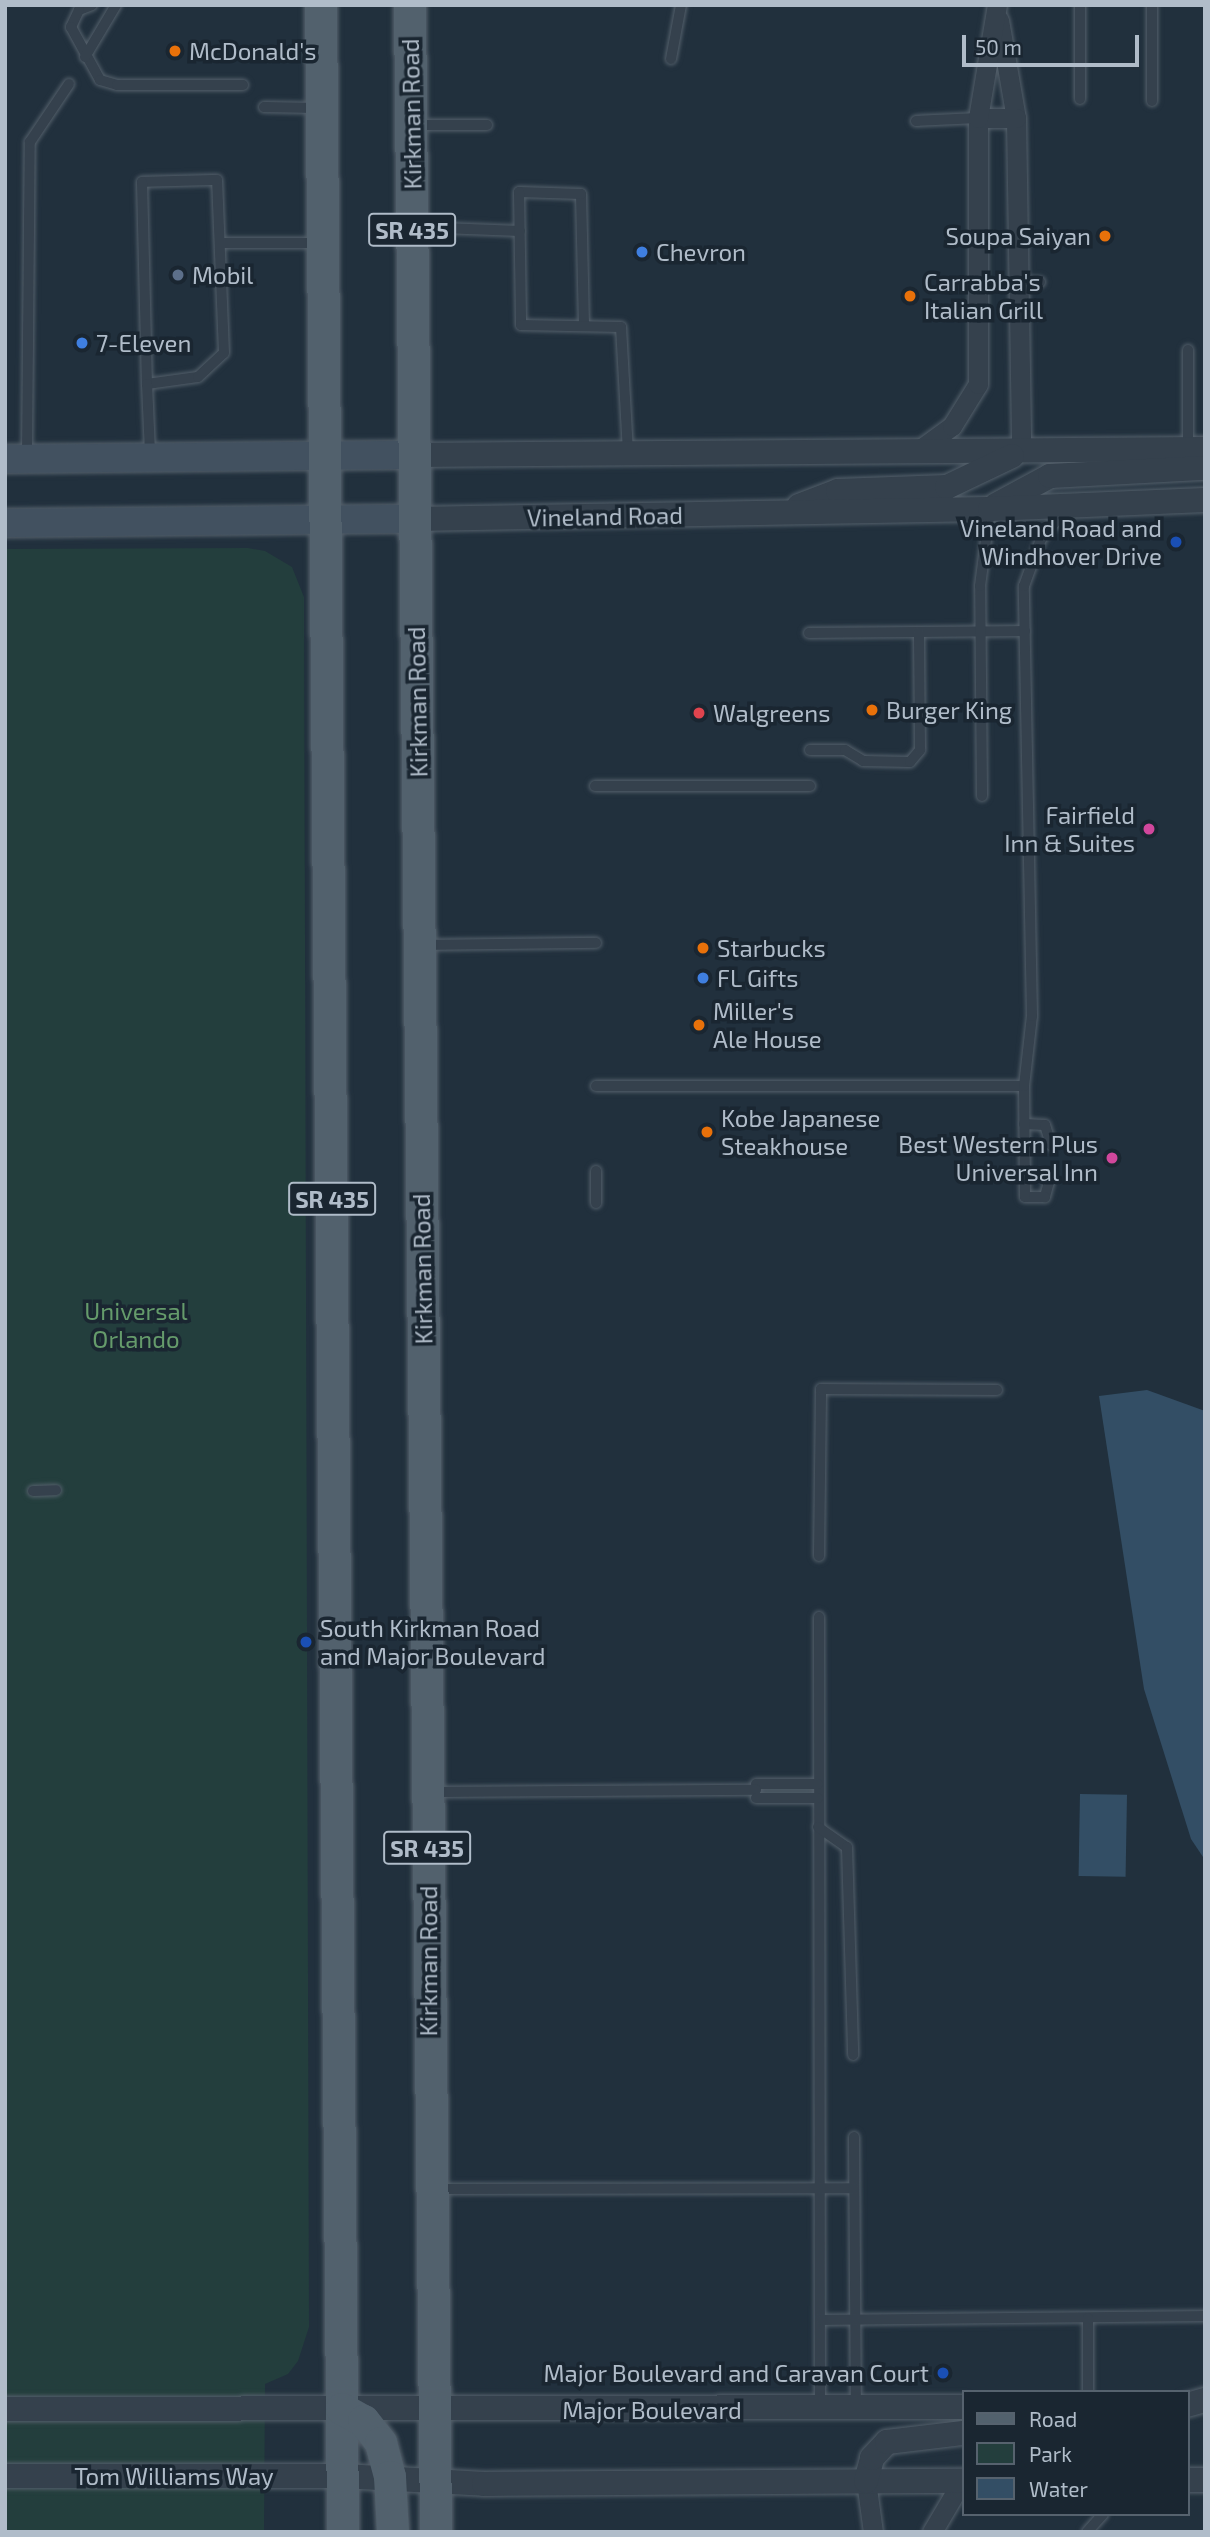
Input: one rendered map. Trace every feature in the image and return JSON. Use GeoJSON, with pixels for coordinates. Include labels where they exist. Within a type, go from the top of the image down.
{"type":"FeatureCollection","features":[{"type":"Feature","properties":{"kind":"main road","name":"SR 435"},"geometry":{"type":"LineString","coordinates":[[321,5],[344,2532]]}},
{"type":"Feature","properties":{"kind":"main road","name":"Kirkman Road"},"geometry":{"type":"LineString","coordinates":[[410,5],[429,2189],[436,2532]]}},
{"type":"Feature","properties":{"kind":"main road"},"geometry":{"type":"LineString","coordinates":[[16,459],[414,455]]}},
{"type":"Feature","properties":{"kind":"main road","name":"Vineland Road"},"geometry":{"type":"LineString","coordinates":[[5,523],[415,519]]}},
{"type":"Feature","properties":{"kind":"main road"},"geometry":{"type":"LineString","coordinates":[[342,2409],[364,2421],[376,2433],[390,2477],[393,2532]]}},
{"type":"Feature","properties":{"kind":"street"},"geometry":{"type":"LineString","coordinates":[[997,5],[1016,118],[1021,452]]}},
{"type":"Feature","properties":{"kind":"street"},"geometry":{"type":"LineString","coordinates":[[915,453],[952,426],[978,384],[978,118],[997,5]]}},
{"type":"Feature","properties":{"kind":"street"},"geometry":{"type":"LineString","coordinates":[[978,118],[1016,118]]}},
{"type":"Feature","properties":{"kind":"street"},"geometry":{"type":"LineString","coordinates":[[414,455],[1196,449]]}},
{"type":"Feature","properties":{"kind":"street"},"geometry":{"type":"LineString","coordinates":[[782,513],[838,491],[947,487],[1021,452]]}},
{"type":"Feature","properties":{"kind":"street"},"geometry":{"type":"LineString","coordinates":[[990,509],[1050,476],[1205,468]]}},
{"type":"Feature","properties":{"kind":"street","name":"Vineland Road"},"geometry":{"type":"LineString","coordinates":[[415,519],[990,509],[1205,500]]}},
{"type":"Feature","properties":{"kind":"street","name":"Major Boulevard"},"geometry":{"type":"LineString","coordinates":[[342,2409],[856,2410],[962,2407]]}},
{"type":"Feature","properties":{"kind":"street"},"geometry":{"type":"LineString","coordinates":[[5,2409],[342,2409]]}},
{"type":"Feature","properties":{"kind":"street"},"geometry":{"type":"LineString","coordinates":[[873,2532],[866,2481],[872,2458],[887,2442],[962,2434]]}},
{"type":"Feature","properties":{"kind":"street","name":"Tom Williams Way"},"geometry":{"type":"LineString","coordinates":[[5,2476],[343,2476]]}},
{"type":"Feature","properties":{"kind":"street"},"geometry":{"type":"LineString","coordinates":[[343,2476],[390,2477],[435,2483],[962,2481]]}},
{"type":"Feature","properties":{"kind":"street"},"geometry":{"type":"LineString","coordinates":[[932,2532],[962,2481]]}},
{"type":"Feature","properties":{"kind":"lane"},"geometry":{"type":"LineString","coordinates":[[92,5],[79,10],[71,27],[85,57],[100,79],[117,85],[243,85]]}},
{"type":"Feature","properties":{"kind":"lane"},"geometry":{"type":"LineString","coordinates":[[85,57],[116,5]]}},
{"type":"Feature","properties":{"kind":"lane"},"geometry":{"type":"LineString","coordinates":[[671,59],[681,5]]}},
{"type":"Feature","properties":{"kind":"lane"},"geometry":{"type":"LineString","coordinates":[[1080,5],[1080,99]]}},
{"type":"Feature","properties":{"kind":"lane"},"geometry":{"type":"LineString","coordinates":[[1152,5],[1152,102]]}},
{"type":"Feature","properties":{"kind":"lane"},"geometry":{"type":"LineString","coordinates":[[16,459],[30,142],[69,84]]}},
{"type":"Feature","properties":{"kind":"lane"},"geometry":{"type":"LineString","coordinates":[[264,107],[322,108]]}},
{"type":"Feature","properties":{"kind":"lane"},"geometry":{"type":"LineString","coordinates":[[916,121],[978,118]]}},
{"type":"Feature","properties":{"kind":"lane"},"geometry":{"type":"LineString","coordinates":[[411,125],[486,125]]}},
{"type":"Feature","properties":{"kind":"lane"},"geometry":{"type":"LineString","coordinates":[[146,384],[198,377],[224,353],[218,180],[142,182],[146,384],[150,458]]}},
{"type":"Feature","properties":{"kind":"lane"},"geometry":{"type":"LineString","coordinates":[[584,326],[581,194],[519,192],[521,325],[621,327],[628,454]]}},
{"type":"Feature","properties":{"kind":"lane"},"geometry":{"type":"LineString","coordinates":[[412,227],[520,231]]}},
{"type":"Feature","properties":{"kind":"lane"},"geometry":{"type":"LineString","coordinates":[[221,243],[323,243]]}},
{"type":"Feature","properties":{"kind":"lane"},"geometry":{"type":"LineString","coordinates":[[1018,282],[1040,282]]}},
{"type":"Feature","properties":{"kind":"lane"},"geometry":{"type":"LineString","coordinates":[[1188,350],[1196,449]]}},
{"type":"Feature","properties":{"kind":"lane"},"geometry":{"type":"LineString","coordinates":[[1050,1178],[1045,1198],[1025,1197],[1024,1086],[1032,1016],[1026,822],[1024,586],[1041,539],[1070,505]]}},
{"type":"Feature","properties":{"kind":"lane"},"geometry":{"type":"LineString","coordinates":[[982,796],[980,586],[990,509]]}},
{"type":"Feature","properties":{"kind":"lane"},"geometry":{"type":"LineString","coordinates":[[809,633],[1025,631]]}},
{"type":"Feature","properties":{"kind":"lane"},"geometry":{"type":"LineString","coordinates":[[810,750],[845,750],[863,761],[910,762],[919,750],[919,632]]}},
{"type":"Feature","properties":{"kind":"lane"},"geometry":{"type":"LineString","coordinates":[[596,786],[810,786]]}},
{"type":"Feature","properties":{"kind":"lane"},"geometry":{"type":"LineString","coordinates":[[419,945],[596,943]]}},
{"type":"Feature","properties":{"kind":"lane"},"geometry":{"type":"LineString","coordinates":[[596,1086],[1024,1086]]}},
{"type":"Feature","properties":{"kind":"lane"},"geometry":{"type":"LineString","coordinates":[[1024,1124],[1045,1125],[1051,1145]]}},
{"type":"Feature","properties":{"kind":"lane"},"geometry":{"type":"LineString","coordinates":[[596,1171],[596,1203]]}},
{"type":"Feature","properties":{"kind":"lane"},"geometry":{"type":"LineString","coordinates":[[819,1556],[821,1389],[997,1390]]}},
{"type":"Feature","properties":{"kind":"lane"},"geometry":{"type":"LineString","coordinates":[[33,1491],[56,1490]]}},
{"type":"Feature","properties":{"kind":"lane"},"geometry":{"type":"LineString","coordinates":[[818,1617],[820,2410]]}},
{"type":"Feature","properties":{"kind":"lane"},"geometry":{"type":"LineString","coordinates":[[426,1793],[756,1791],[817,1784]]}},
{"type":"Feature","properties":{"kind":"lane"},"geometry":{"type":"LineString","coordinates":[[756,1791],[817,1798]]}},
{"type":"Feature","properties":{"kind":"lane"},"geometry":{"type":"LineString","coordinates":[[817,1827],[847,1847],[853,2056]]}},
{"type":"Feature","properties":{"kind":"lane"},"geometry":{"type":"LineString","coordinates":[[854,2137],[856,2410]]}},
{"type":"Feature","properties":{"kind":"lane"},"geometry":{"type":"LineString","coordinates":[[429,2189],[854,2188]]}},
{"type":"Feature","properties":{"kind":"lane"},"geometry":{"type":"LineString","coordinates":[[821,2320],[1205,2316]]}},
{"type":"Feature","properties":{"kind":"lane"},"geometry":{"type":"LineString","coordinates":[[1088,2318],[1088,2390]]}},
{"type":"Feature","properties":{"kind":"lane"},"geometry":{"type":"LineString","coordinates":[[1087,2532],[1100,2516]]}},
{"type":"Feature","properties":{"kind":"green space","name":"Universal Orlando"},"geometry":{"type":"Polygon","coordinates":[[[248,548],[265,551],[292,567],[304,597],[309,2327],[298,2361],[288,2374],[265,2384],[264,2532],[5,2532],[5,549],[248,548]]]}},
{"type":"Feature","properties":{"kind":"water"},"geometry":{"type":"Polygon","coordinates":[[[1147,1390],[1205,1411],[1205,1860],[1191,1839],[1144,1689],[1099,1396],[1147,1390]]]}},
{"type":"Feature","properties":{"kind":"water"},"geometry":{"type":"Polygon","coordinates":[[[1080,1794],[1127,1795],[1126,1877],[1079,1876],[1080,1794]]]}},
{"type":"Feature","properties":{"kind":"place","name":"McDonald's"},"geometry":{"type":"Point","coordinates":[175,51]}},
{"type":"Feature","properties":{"kind":"place","name":"Soupa Saiyan"},"geometry":{"type":"Point","coordinates":[1105,236]}},
{"type":"Feature","properties":{"kind":"place","name":"Chevron"},"geometry":{"type":"Point","coordinates":[642,252]}},
{"type":"Feature","properties":{"kind":"place","name":"Mobil"},"geometry":{"type":"Point","coordinates":[178,275]}},
{"type":"Feature","properties":{"kind":"place","name":"Carrabba's Italian Grill"},"geometry":{"type":"Point","coordinates":[910,296]}},
{"type":"Feature","properties":{"kind":"place","name":"7-Eleven"},"geometry":{"type":"Point","coordinates":[82,343]}},
{"type":"Feature","properties":{"kind":"place","name":"Vineland Road and Windhover Drive"},"geometry":{"type":"Point","coordinates":[1176,542]}},
{"type":"Feature","properties":{"kind":"place","name":"Burger King"},"geometry":{"type":"Point","coordinates":[872,710]}},
{"type":"Feature","properties":{"kind":"place","name":"Walgreens"},"geometry":{"type":"Point","coordinates":[699,713]}},
{"type":"Feature","properties":{"kind":"place","name":"Fairfield Inn & Suites"},"geometry":{"type":"Point","coordinates":[1149,829]}},
{"type":"Feature","properties":{"kind":"place","name":"Starbucks"},"geometry":{"type":"Point","coordinates":[703,948]}},
{"type":"Feature","properties":{"kind":"place","name":"FL Gifts"},"geometry":{"type":"Point","coordinates":[703,978]}},
{"type":"Feature","properties":{"kind":"place","name":"Miller's Ale House"},"geometry":{"type":"Point","coordinates":[699,1025]}},
{"type":"Feature","properties":{"kind":"place","name":"Kobe Japanese Steakhouse"},"geometry":{"type":"Point","coordinates":[707,1132]}},
{"type":"Feature","properties":{"kind":"place","name":"Best Western Plus Universal Inn"},"geometry":{"type":"Point","coordinates":[1112,1158]}},
{"type":"Feature","properties":{"kind":"place","name":"South Kirkman Road and Major Boulevard"},"geometry":{"type":"Point","coordinates":[306,1642]}},
{"type":"Feature","properties":{"kind":"place","name":"Major Boulevard and Caravan Court"},"geometry":{"type":"Point","coordinates":[943,2373]}}]}
